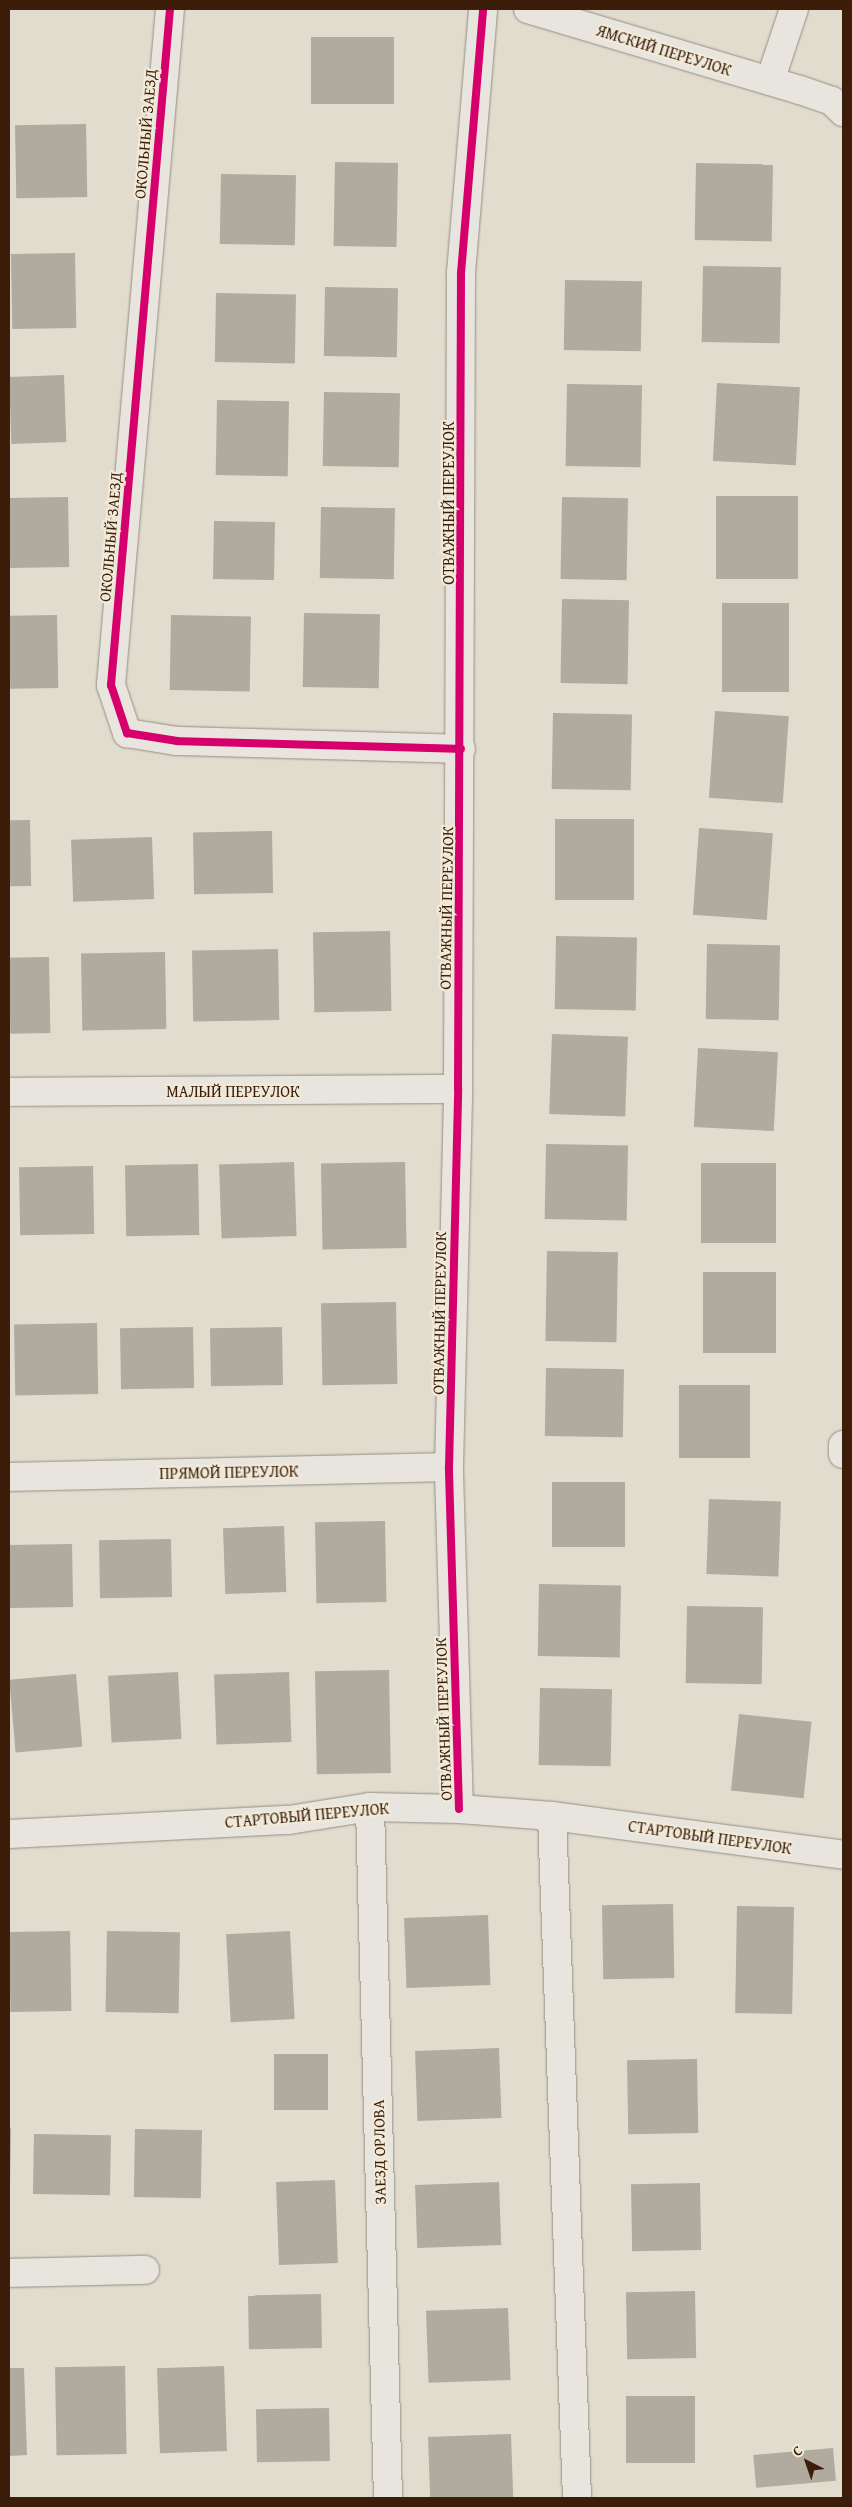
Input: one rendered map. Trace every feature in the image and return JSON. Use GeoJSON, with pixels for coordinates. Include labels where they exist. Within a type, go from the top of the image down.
{"type":"FeatureCollection","features":[{"type":"Feature","properties":{"kind":"street","name":"ОКОЛЬНЫЙ ЗАЕЗД"},"geometry":{"type":"LineString","coordinates":[[170,9],[112,685],[127,733],[177,741],[461,749]]}},
{"type":"Feature","properties":{"kind":"street","name":"ОТВАЖНЫЙ ПЕРЕУЛОК"},"geometry":{"type":"LineString","coordinates":[[459,1809],[449,1467],[458,1089],[461,749],[461,273],[483,9]]}},
{"type":"Feature","properties":{"kind":"street","name":"ЯМСКИЙ ПЕРЕУЛОК"},"geometry":{"type":"LineString","coordinates":[[528,9],[800,90],[832,101],[843,112]]}},
{"type":"Feature","properties":{"kind":"street"},"geometry":{"type":"LineString","coordinates":[[770,81],[794,9]]}},
{"type":"Feature","properties":{"kind":"street","name":"МАЛЫЙ ПЕРЕУЛОК"},"geometry":{"type":"LineString","coordinates":[[9,1092],[458,1089]]}},
{"type":"Feature","properties":{"kind":"street"},"geometry":{"type":"LineString","coordinates":[[843,1445],[843,1454]]}},
{"type":"Feature","properties":{"kind":"street","name":"ПРЯМОЙ ПЕРЕУЛОК"},"geometry":{"type":"LineString","coordinates":[[9,1477],[449,1467]]}},
{"type":"Feature","properties":{"kind":"street","name":"СТАРТОВЫЙ ПЕРЕУЛОК"},"geometry":{"type":"LineString","coordinates":[[9,1834],[289,1820],[370,1807],[459,1809],[552,1816],[843,1855]]}},
{"type":"Feature","properties":{"kind":"street","name":"ЗАЕЗД ОРЛОВА"},"geometry":{"type":"LineString","coordinates":[[370,1807],[388,2498]]}},
{"type":"Feature","properties":{"kind":"street"},"geometry":{"type":"LineString","coordinates":[[552,1816],[577,2498]]}},
{"type":"Feature","properties":{"kind":"street"},"geometry":{"type":"LineString","coordinates":[[9,2272],[145,2270]]}},
{"type":"Feature","properties":{"kind":"building"},"geometry":{"type":"Polygon","coordinates":[[[311,37],[394,37],[394,104],[311,104],[311,37]]]}},
{"type":"Feature","properties":{"kind":"building"},"geometry":{"type":"Polygon","coordinates":[[[86,124],[87,197],[16,198],[15,125],[86,124]]]}},
{"type":"Feature","properties":{"kind":"building"},"geometry":{"type":"Polygon","coordinates":[[[335,162],[398,163],[397,247],[334,246],[335,162]]]}},
{"type":"Feature","properties":{"kind":"building"},"geometry":{"type":"Polygon","coordinates":[[[696,163],[773,164],[772,241],[695,240],[696,163]]]}},
{"type":"Feature","properties":{"kind":"building"},"geometry":{"type":"Polygon","coordinates":[[[221,174],[296,175],[295,245],[220,244],[221,174]]]}},
{"type":"Feature","properties":{"kind":"building"},"geometry":{"type":"Polygon","coordinates":[[[75,253],[76,328],[12,329],[11,254],[75,253]]]}},
{"type":"Feature","properties":{"kind":"building"},"geometry":{"type":"Polygon","coordinates":[[[703,266],[781,267],[780,343],[702,342],[703,266]]]}},
{"type":"Feature","properties":{"kind":"building"},"geometry":{"type":"Polygon","coordinates":[[[565,280],[642,281],[641,351],[564,350],[565,280]]]}},
{"type":"Feature","properties":{"kind":"building"},"geometry":{"type":"Polygon","coordinates":[[[325,287],[398,288],[397,357],[324,356],[325,287]]]}},
{"type":"Feature","properties":{"kind":"building"},"geometry":{"type":"Polygon","coordinates":[[[216,293],[296,294],[295,363],[215,362],[216,293]]]}},
{"type":"Feature","properties":{"kind":"building"},"geometry":{"type":"Polygon","coordinates":[[[64,375],[66,442],[11,444],[9,377],[64,375]]]}},
{"type":"Feature","properties":{"kind":"building"},"geometry":{"type":"Polygon","coordinates":[[[717,383],[800,387],[796,465],[713,461],[717,383]]]}},
{"type":"Feature","properties":{"kind":"building"},"geometry":{"type":"Polygon","coordinates":[[[567,384],[642,385],[641,467],[566,466],[567,384]]]}},
{"type":"Feature","properties":{"kind":"building"},"geometry":{"type":"Polygon","coordinates":[[[324,392],[400,393],[399,467],[323,466],[324,392]]]}},
{"type":"Feature","properties":{"kind":"building"},"geometry":{"type":"Polygon","coordinates":[[[217,400],[289,401],[288,476],[216,475],[217,400]]]}},
{"type":"Feature","properties":{"kind":"building"},"geometry":{"type":"Polygon","coordinates":[[[716,496],[798,496],[798,579],[716,579],[716,496]]]}},
{"type":"Feature","properties":{"kind":"building"},"geometry":{"type":"Polygon","coordinates":[[[68,497],[69,567],[10,568],[9,498],[68,497]]]}},
{"type":"Feature","properties":{"kind":"building"},"geometry":{"type":"Polygon","coordinates":[[[562,497],[628,498],[627,580],[561,579],[562,497]]]}},
{"type":"Feature","properties":{"kind":"building"},"geometry":{"type":"Polygon","coordinates":[[[321,507],[395,508],[394,579],[320,578],[321,507]]]}},
{"type":"Feature","properties":{"kind":"building"},"geometry":{"type":"Polygon","coordinates":[[[214,521],[275,522],[274,580],[213,579],[214,521]]]}},
{"type":"Feature","properties":{"kind":"building"},"geometry":{"type":"Polygon","coordinates":[[[562,599],[629,600],[628,684],[561,683],[562,599]]]}},
{"type":"Feature","properties":{"kind":"building"},"geometry":{"type":"Polygon","coordinates":[[[722,603],[789,603],[789,692],[722,692],[722,603]]]}},
{"type":"Feature","properties":{"kind":"building"},"geometry":{"type":"Polygon","coordinates":[[[304,613],[380,614],[379,688],[303,687],[304,613]]]}},
{"type":"Feature","properties":{"kind":"building"},"geometry":{"type":"Polygon","coordinates":[[[57,615],[58,688],[10,689],[9,616],[57,615]]]}},
{"type":"Feature","properties":{"kind":"building"},"geometry":{"type":"Polygon","coordinates":[[[171,615],[251,616],[250,691],[170,690],[171,615]]]}},
{"type":"Feature","properties":{"kind":"building"},"geometry":{"type":"Polygon","coordinates":[[[715,711],[789,716],[783,803],[709,798],[715,711]]]}},
{"type":"Feature","properties":{"kind":"building"},"geometry":{"type":"Polygon","coordinates":[[[553,713],[632,714],[631,790],[552,789],[553,713]]]}},
{"type":"Feature","properties":{"kind":"building"},"geometry":{"type":"Polygon","coordinates":[[[555,819],[634,819],[634,900],[555,900],[555,819]]]}},
{"type":"Feature","properties":{"kind":"building"},"geometry":{"type":"Polygon","coordinates":[[[9,820],[30,820],[31,886],[10,886],[9,820]]]}},
{"type":"Feature","properties":{"kind":"building"},"geometry":{"type":"Polygon","coordinates":[[[699,828],[773,833],[767,920],[693,915],[699,828]]]}},
{"type":"Feature","properties":{"kind":"building"},"geometry":{"type":"Polygon","coordinates":[[[272,831],[273,893],[194,894],[193,832],[272,831]]]}},
{"type":"Feature","properties":{"kind":"building"},"geometry":{"type":"Polygon","coordinates":[[[152,837],[154,899],[73,902],[71,840],[152,837]]]}},
{"type":"Feature","properties":{"kind":"building"},"geometry":{"type":"Polygon","coordinates":[[[390,931],[391,1011],[314,1012],[313,932],[390,931]]]}},
{"type":"Feature","properties":{"kind":"building"},"geometry":{"type":"Polygon","coordinates":[[[556,936],[637,937],[636,1010],[555,1009],[556,936]]]}},
{"type":"Feature","properties":{"kind":"building"},"geometry":{"type":"Polygon","coordinates":[[[707,944],[780,945],[779,1020],[706,1019],[707,944]]]}},
{"type":"Feature","properties":{"kind":"building"},"geometry":{"type":"Polygon","coordinates":[[[278,949],[279,1020],[193,1021],[192,951],[278,949]]]}},
{"type":"Feature","properties":{"kind":"building"},"geometry":{"type":"Polygon","coordinates":[[[165,952],[166,1029],[82,1030],[81,953],[165,952]]]}},
{"type":"Feature","properties":{"kind":"building"},"geometry":{"type":"Polygon","coordinates":[[[49,957],[50,1033],[10,1034],[9,958],[49,957]]]}},
{"type":"Feature","properties":{"kind":"building"},"geometry":{"type":"Polygon","coordinates":[[[552,1034],[628,1037],[625,1117],[549,1114],[552,1034]]]}},
{"type":"Feature","properties":{"kind":"building"},"geometry":{"type":"Polygon","coordinates":[[[698,1048],[778,1052],[774,1131],[694,1127],[698,1048]]]}},
{"type":"Feature","properties":{"kind":"building"},"geometry":{"type":"Polygon","coordinates":[[[546,1144],[628,1145],[627,1220],[545,1219],[546,1144]]]}},
{"type":"Feature","properties":{"kind":"building"},"geometry":{"type":"Polygon","coordinates":[[[294,1162],[297,1236],[222,1239],[219,1165],[294,1162]]]}},
{"type":"Feature","properties":{"kind":"building"},"geometry":{"type":"Polygon","coordinates":[[[405,1162],[407,1248],[323,1249],[321,1163],[405,1162]]]}},
{"type":"Feature","properties":{"kind":"building"},"geometry":{"type":"Polygon","coordinates":[[[701,1163],[776,1163],[776,1243],[701,1243],[701,1163]]]}},
{"type":"Feature","properties":{"kind":"building"},"geometry":{"type":"Polygon","coordinates":[[[198,1164],[199,1235],[126,1236],[125,1165],[198,1164]]]}},
{"type":"Feature","properties":{"kind":"building"},"geometry":{"type":"Polygon","coordinates":[[[93,1166],[94,1234],[20,1235],[19,1167],[93,1166]]]}},
{"type":"Feature","properties":{"kind":"building"},"geometry":{"type":"Polygon","coordinates":[[[547,1251],[618,1252],[616,1342],[545,1341],[547,1251]]]}},
{"type":"Feature","properties":{"kind":"building"},"geometry":{"type":"Polygon","coordinates":[[[703,1272],[776,1272],[776,1353],[703,1353],[703,1272]]]}},
{"type":"Feature","properties":{"kind":"building"},"geometry":{"type":"Polygon","coordinates":[[[396,1302],[397,1384],[322,1385],[321,1303],[396,1302]]]}},
{"type":"Feature","properties":{"kind":"building"},"geometry":{"type":"Polygon","coordinates":[[[97,1323],[98,1394],[15,1395],[14,1324],[97,1323]]]}},
{"type":"Feature","properties":{"kind":"building"},"geometry":{"type":"Polygon","coordinates":[[[193,1327],[194,1388],[121,1389],[120,1328],[193,1327]]]}},
{"type":"Feature","properties":{"kind":"building"},"geometry":{"type":"Polygon","coordinates":[[[282,1327],[283,1385],[211,1386],[210,1328],[282,1327]]]}},
{"type":"Feature","properties":{"kind":"building"},"geometry":{"type":"Polygon","coordinates":[[[546,1368],[624,1369],[623,1437],[545,1436],[546,1368]]]}},
{"type":"Feature","properties":{"kind":"building"},"geometry":{"type":"Polygon","coordinates":[[[679,1385],[750,1385],[750,1458],[679,1458],[679,1385]]]}},
{"type":"Feature","properties":{"kind":"building"},"geometry":{"type":"Polygon","coordinates":[[[552,1482],[625,1482],[625,1547],[552,1547],[552,1482]]]}},
{"type":"Feature","properties":{"kind":"building"},"geometry":{"type":"Polygon","coordinates":[[[709,1499],[781,1502],[778,1576],[706,1574],[709,1499]]]}},
{"type":"Feature","properties":{"kind":"building"},"geometry":{"type":"Polygon","coordinates":[[[385,1521],[386,1602],[316,1603],[315,1522],[385,1521]]]}},
{"type":"Feature","properties":{"kind":"building"},"geometry":{"type":"Polygon","coordinates":[[[284,1526],[286,1592],[225,1594],[223,1528],[284,1526]]]}},
{"type":"Feature","properties":{"kind":"building"},"geometry":{"type":"Polygon","coordinates":[[[171,1539],[172,1597],[100,1598],[99,1540],[171,1539]]]}},
{"type":"Feature","properties":{"kind":"building"},"geometry":{"type":"Polygon","coordinates":[[[72,1544],[73,1607],[10,1608],[9,1545],[72,1544]]]}},
{"type":"Feature","properties":{"kind":"building"},"geometry":{"type":"Polygon","coordinates":[[[539,1584],[621,1585],[620,1657],[538,1656],[539,1584]]]}},
{"type":"Feature","properties":{"kind":"building"},"geometry":{"type":"Polygon","coordinates":[[[687,1606],[763,1607],[762,1684],[686,1683],[687,1606]]]}},
{"type":"Feature","properties":{"kind":"building"},"geometry":{"type":"Polygon","coordinates":[[[389,1670],[391,1773],[317,1774],[315,1671],[389,1670]]]}},
{"type":"Feature","properties":{"kind":"building"},"geometry":{"type":"Polygon","coordinates":[[[178,1672],[182,1739],[112,1743],[108,1676],[178,1672]]]}},
{"type":"Feature","properties":{"kind":"building"},"geometry":{"type":"Polygon","coordinates":[[[289,1672],[291,1742],[216,1745],[214,1675],[289,1672]]]}},
{"type":"Feature","properties":{"kind":"building"},"geometry":{"type":"Polygon","coordinates":[[[76,1674],[82,1747],[16,1753],[9,1680],[76,1674]]]}},
{"type":"Feature","properties":{"kind":"building"},"geometry":{"type":"Polygon","coordinates":[[[540,1688],[612,1689],[611,1766],[539,1765],[540,1688]]]}},
{"type":"Feature","properties":{"kind":"building"},"geometry":{"type":"Polygon","coordinates":[[[739,1714],[812,1722],[804,1798],[731,1791],[739,1714]]]}},
{"type":"Feature","properties":{"kind":"building"},"geometry":{"type":"Polygon","coordinates":[[[673,1904],[674,1978],[603,1979],[602,1905],[673,1904]]]}},
{"type":"Feature","properties":{"kind":"building"},"geometry":{"type":"Polygon","coordinates":[[[737,1906],[794,1907],[792,2014],[735,2013],[737,1906]]]}},
{"type":"Feature","properties":{"kind":"building"},"geometry":{"type":"Polygon","coordinates":[[[488,1915],[490,1985],[406,1988],[404,1918],[488,1915]]]}},
{"type":"Feature","properties":{"kind":"building"},"geometry":{"type":"Polygon","coordinates":[[[70,1931],[71,2011],[10,2012],[9,1932],[70,1931]]]}},
{"type":"Feature","properties":{"kind":"building"},"geometry":{"type":"Polygon","coordinates":[[[107,1931],[180,1932],[179,2013],[106,2012],[107,1931]]]}},
{"type":"Feature","properties":{"kind":"building"},"geometry":{"type":"Polygon","coordinates":[[[290,1931],[295,2019],[231,2022],[226,1934],[290,1931]]]}},
{"type":"Feature","properties":{"kind":"building"},"geometry":{"type":"Polygon","coordinates":[[[499,2048],[501,2118],[417,2121],[415,2051],[499,2048]]]}},
{"type":"Feature","properties":{"kind":"building"},"geometry":{"type":"Polygon","coordinates":[[[274,2054],[328,2054],[328,2110],[274,2110],[274,2054]]]}},
{"type":"Feature","properties":{"kind":"building"},"geometry":{"type":"Polygon","coordinates":[[[697,2059],[698,2133],[628,2134],[627,2060],[697,2059]]]}},
{"type":"Feature","properties":{"kind":"building"},"geometry":{"type":"Polygon","coordinates":[[[9,2128],[11,2128],[10,2185],[9,2185],[9,2128]]]}},
{"type":"Feature","properties":{"kind":"building"},"geometry":{"type":"Polygon","coordinates":[[[135,2129],[202,2130],[201,2198],[134,2197],[135,2129]]]}},
{"type":"Feature","properties":{"kind":"building"},"geometry":{"type":"Polygon","coordinates":[[[34,2134],[111,2135],[110,2195],[33,2194],[34,2134]]]}},
{"type":"Feature","properties":{"kind":"building"},"geometry":{"type":"Polygon","coordinates":[[[335,2180],[338,2263],[279,2265],[276,2182],[335,2180]]]}},
{"type":"Feature","properties":{"kind":"building"},"geometry":{"type":"Polygon","coordinates":[[[499,2182],[501,2245],[417,2248],[415,2185],[499,2182]]]}},
{"type":"Feature","properties":{"kind":"building"},"geometry":{"type":"Polygon","coordinates":[[[700,2183],[701,2250],[632,2251],[631,2184],[700,2183]]]}},
{"type":"Feature","properties":{"kind":"building"},"geometry":{"type":"Polygon","coordinates":[[[695,2291],[696,2358],[627,2359],[626,2292],[695,2291]]]}},
{"type":"Feature","properties":{"kind":"building"},"geometry":{"type":"Polygon","coordinates":[[[321,2294],[322,2348],[249,2349],[248,2295],[321,2294]]]}},
{"type":"Feature","properties":{"kind":"building"},"geometry":{"type":"Polygon","coordinates":[[[508,2308],[511,2380],[429,2383],[426,2311],[508,2308]]]}},
{"type":"Feature","properties":{"kind":"building"},"geometry":{"type":"Polygon","coordinates":[[[125,2366],[127,2454],[57,2455],[55,2367],[125,2366]]]}},
{"type":"Feature","properties":{"kind":"building"},"geometry":{"type":"Polygon","coordinates":[[[224,2366],[227,2451],[160,2453],[157,2368],[224,2366]]]}},
{"type":"Feature","properties":{"kind":"building"},"geometry":{"type":"Polygon","coordinates":[[[9,2368],[24,2368],[27,2455],[9,2456],[9,2368]]]}},
{"type":"Feature","properties":{"kind":"building"},"geometry":{"type":"Polygon","coordinates":[[[626,2396],[695,2396],[695,2463],[626,2463],[626,2396]]]}},
{"type":"Feature","properties":{"kind":"building"},"geometry":{"type":"Polygon","coordinates":[[[329,2408],[330,2461],[257,2462],[256,2409],[329,2408]]]}},
{"type":"Feature","properties":{"kind":"building"},"geometry":{"type":"Polygon","coordinates":[[[511,2434],[513,2498],[430,2498],[428,2437],[511,2434]]]}},
{"type":"Feature","properties":{"kind":"building"},"geometry":{"type":"Polygon","coordinates":[[[833,2448],[836,2481],[756,2488],[753,2455],[833,2448]]]}},
{"type":"Feature","properties":{"kind":"cycle path"},"geometry":{"type":"LineString","coordinates":[[170,9],[111,685],[127,733],[177,741],[461,749]]}},
{"type":"Feature","properties":{"kind":"cycle path"},"geometry":{"type":"LineString","coordinates":[[459,1809],[449,1467],[458,1089],[461,273],[483,9]]}}]}
